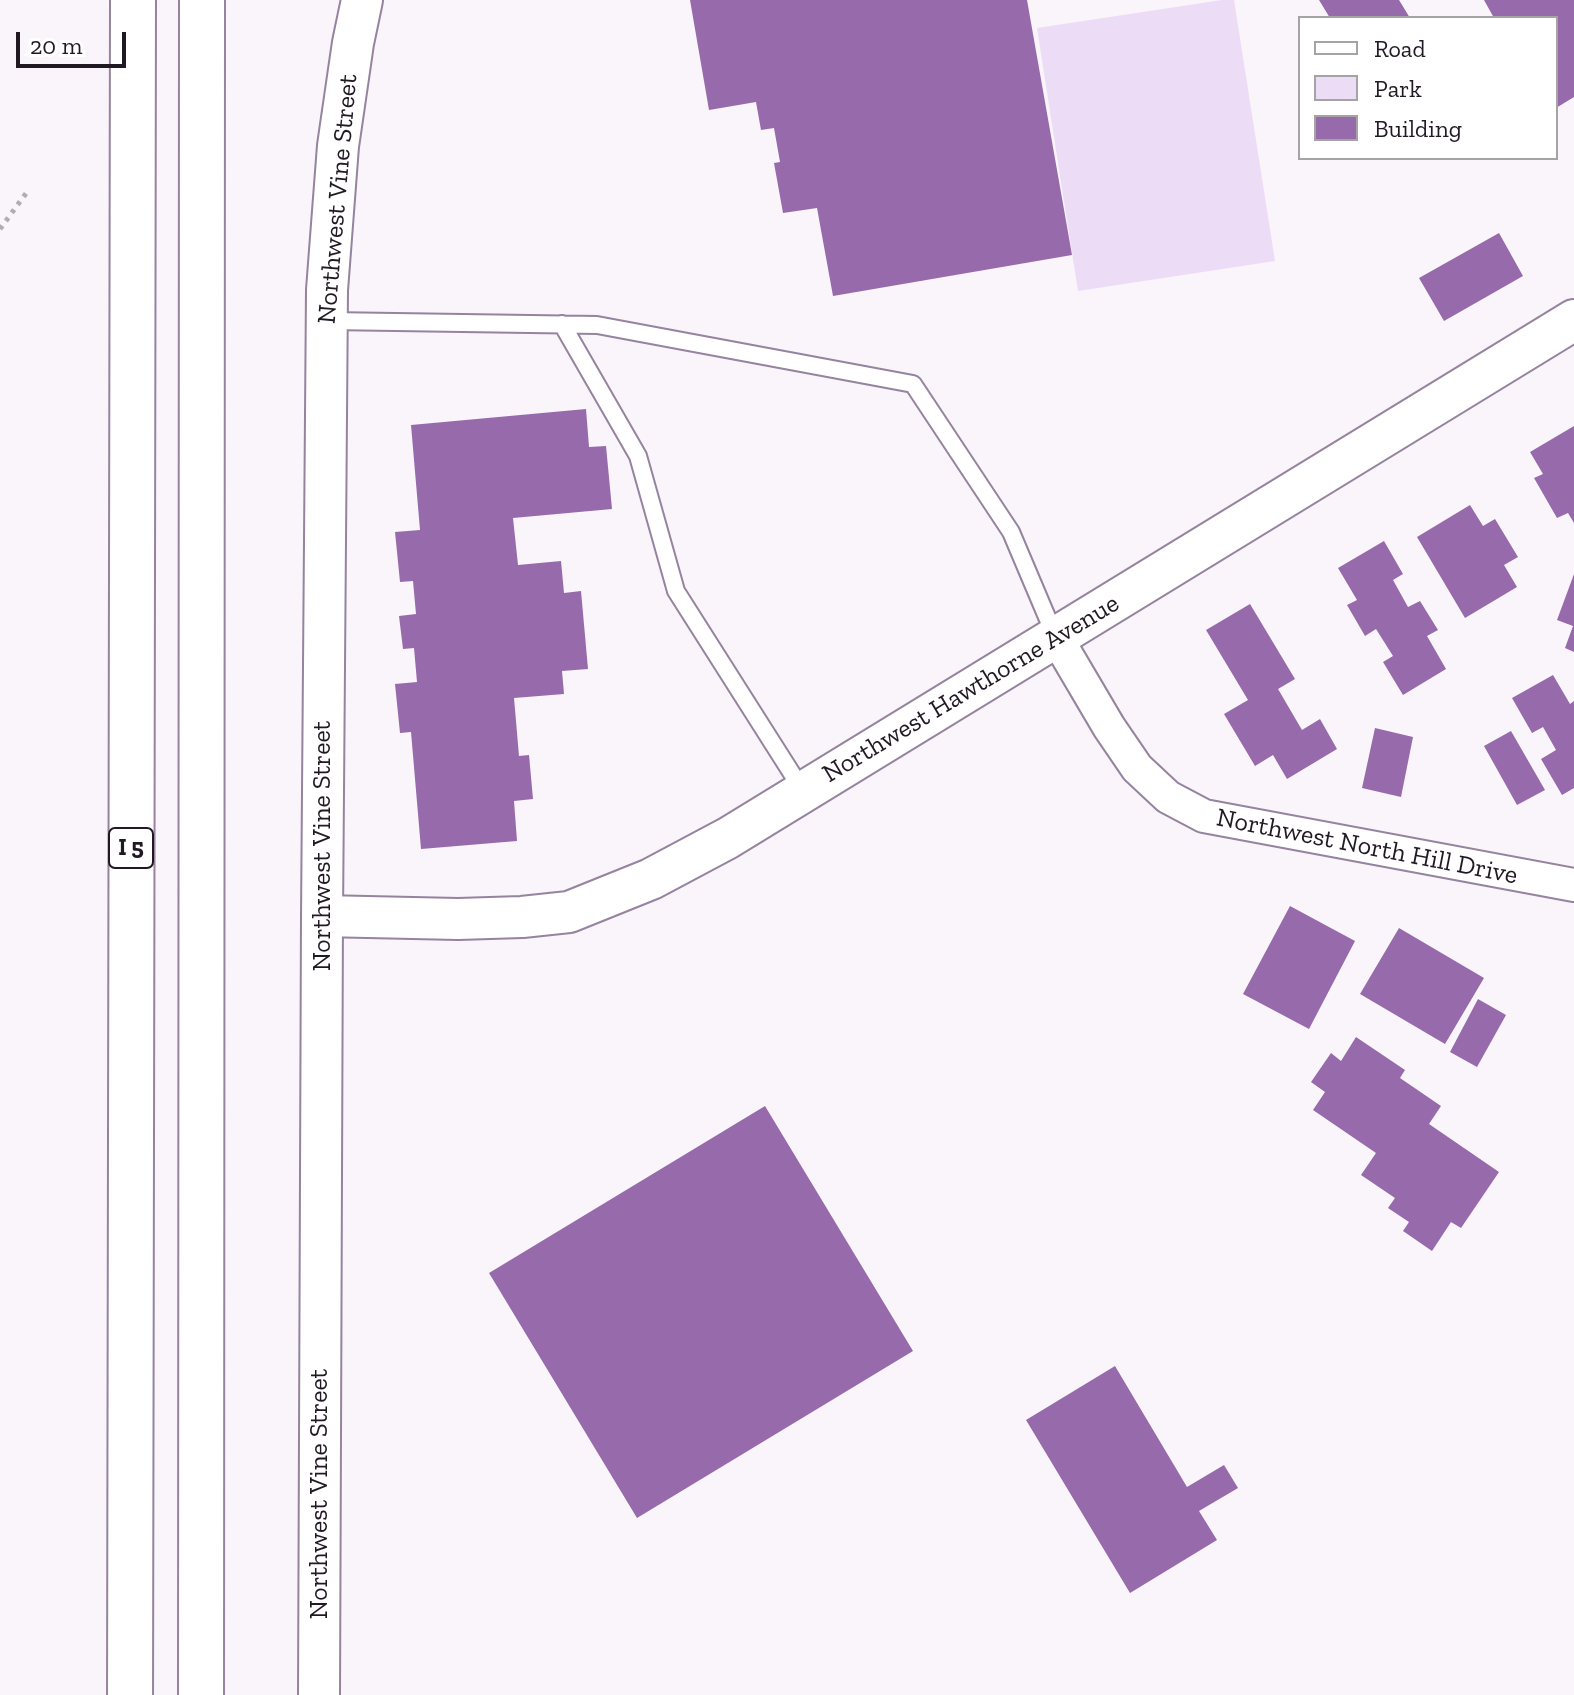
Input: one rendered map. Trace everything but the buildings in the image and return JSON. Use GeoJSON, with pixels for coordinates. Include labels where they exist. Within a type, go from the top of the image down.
{"type":"FeatureCollection","features":[{"type":"Feature","properties":{"kind":"highway","name":"I 5"},"geometry":{"type":"LineString","coordinates":[[130,1695],[133,0]]}},
{"type":"Feature","properties":{"kind":"highway"},"geometry":{"type":"LineString","coordinates":[[201,1695],[202,0]]}},
{"type":"Feature","properties":{"kind":"street","name":"Northwest Vine Street"},"geometry":{"type":"LineString","coordinates":[[319,1695],[327,321],[338,146],[362,0]]}},
{"type":"Feature","properties":{"kind":"street","name":"Northwest Hawthorne Avenue"},"geometry":{"type":"LineString","coordinates":[[322,916],[458,919],[569,912],[651,879],[728,838],[1574,320]]}},
{"type":"Feature","properties":{"kind":"street","name":"Northwest North Hill Drive"},"geometry":{"type":"LineString","coordinates":[[1056,637],[1137,768],[1168,797],[1204,816],[1574,885]]}},
{"type":"Feature","properties":{"kind":"lane"},"geometry":{"type":"LineString","coordinates":[[327,321],[597,325],[913,384],[1011,532],[1056,637]]}},
{"type":"Feature","properties":{"kind":"lane"},"geometry":{"type":"LineString","coordinates":[[562,324],[638,456],[676,591],[803,791]]}},
{"type":"Feature","properties":{"kind":"path"},"geometry":{"type":"LineString","coordinates":[[0,229],[27,192]]}},
{"type":"Feature","properties":{"kind":"green space"},"geometry":{"type":"Polygon","coordinates":[[[1234,0],[1275,261],[1078,291],[1037,28],[1234,0]]]}}]}
